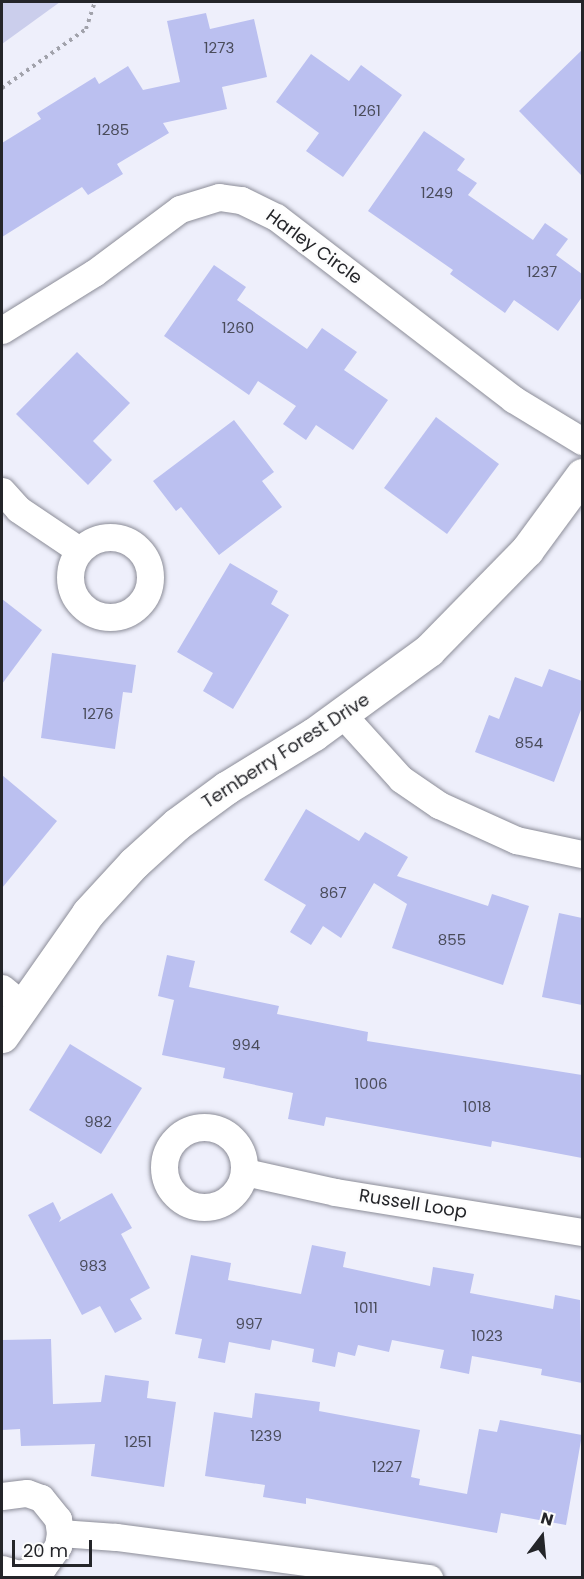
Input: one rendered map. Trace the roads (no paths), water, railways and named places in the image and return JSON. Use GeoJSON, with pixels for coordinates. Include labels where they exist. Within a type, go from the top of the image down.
{"type":"FeatureCollection","features":[{"type":"Feature","properties":{"kind":"street","name":"Harley Circle"},"geometry":{"type":"LineString","coordinates":[[2,330],[94,273],[180,208],[219,197],[241,200],[276,217],[513,399],[582,441]]}},
{"type":"Feature","properties":{"kind":"street","name":"Ternberry Forest Drive"},"geometry":{"type":"LineString","coordinates":[[2,1036],[12,997],[88,913],[177,824],[226,788],[343,715],[429,650],[483,598],[527,550],[582,475]]}},
{"type":"Feature","properties":{"kind":"street"},"geometry":{"type":"LineString","coordinates":[[2,491],[18,509],[79,550]]}},
{"type":"Feature","properties":{"kind":"street"},"geometry":{"type":"LineString","coordinates":[[343,715],[401,779],[439,804],[516,840],[582,854]]}},
{"type":"Feature","properties":{"kind":"street","name":"Russell Loop"},"geometry":{"type":"LineString","coordinates":[[245,1172],[335,1192],[582,1232]]}},
{"type":"Feature","properties":{"kind":"street"},"geometry":{"type":"LineString","coordinates":[[2,1496],[27,1492],[41,1498],[58,1519],[60,1533],[58,1546],[43,1567],[18,1574],[2,1569]]}},
{"type":"Feature","properties":{"kind":"street"},"geometry":{"type":"LineString","coordinates":[[60,1533],[116,1537],[429,1578]]}}]}
